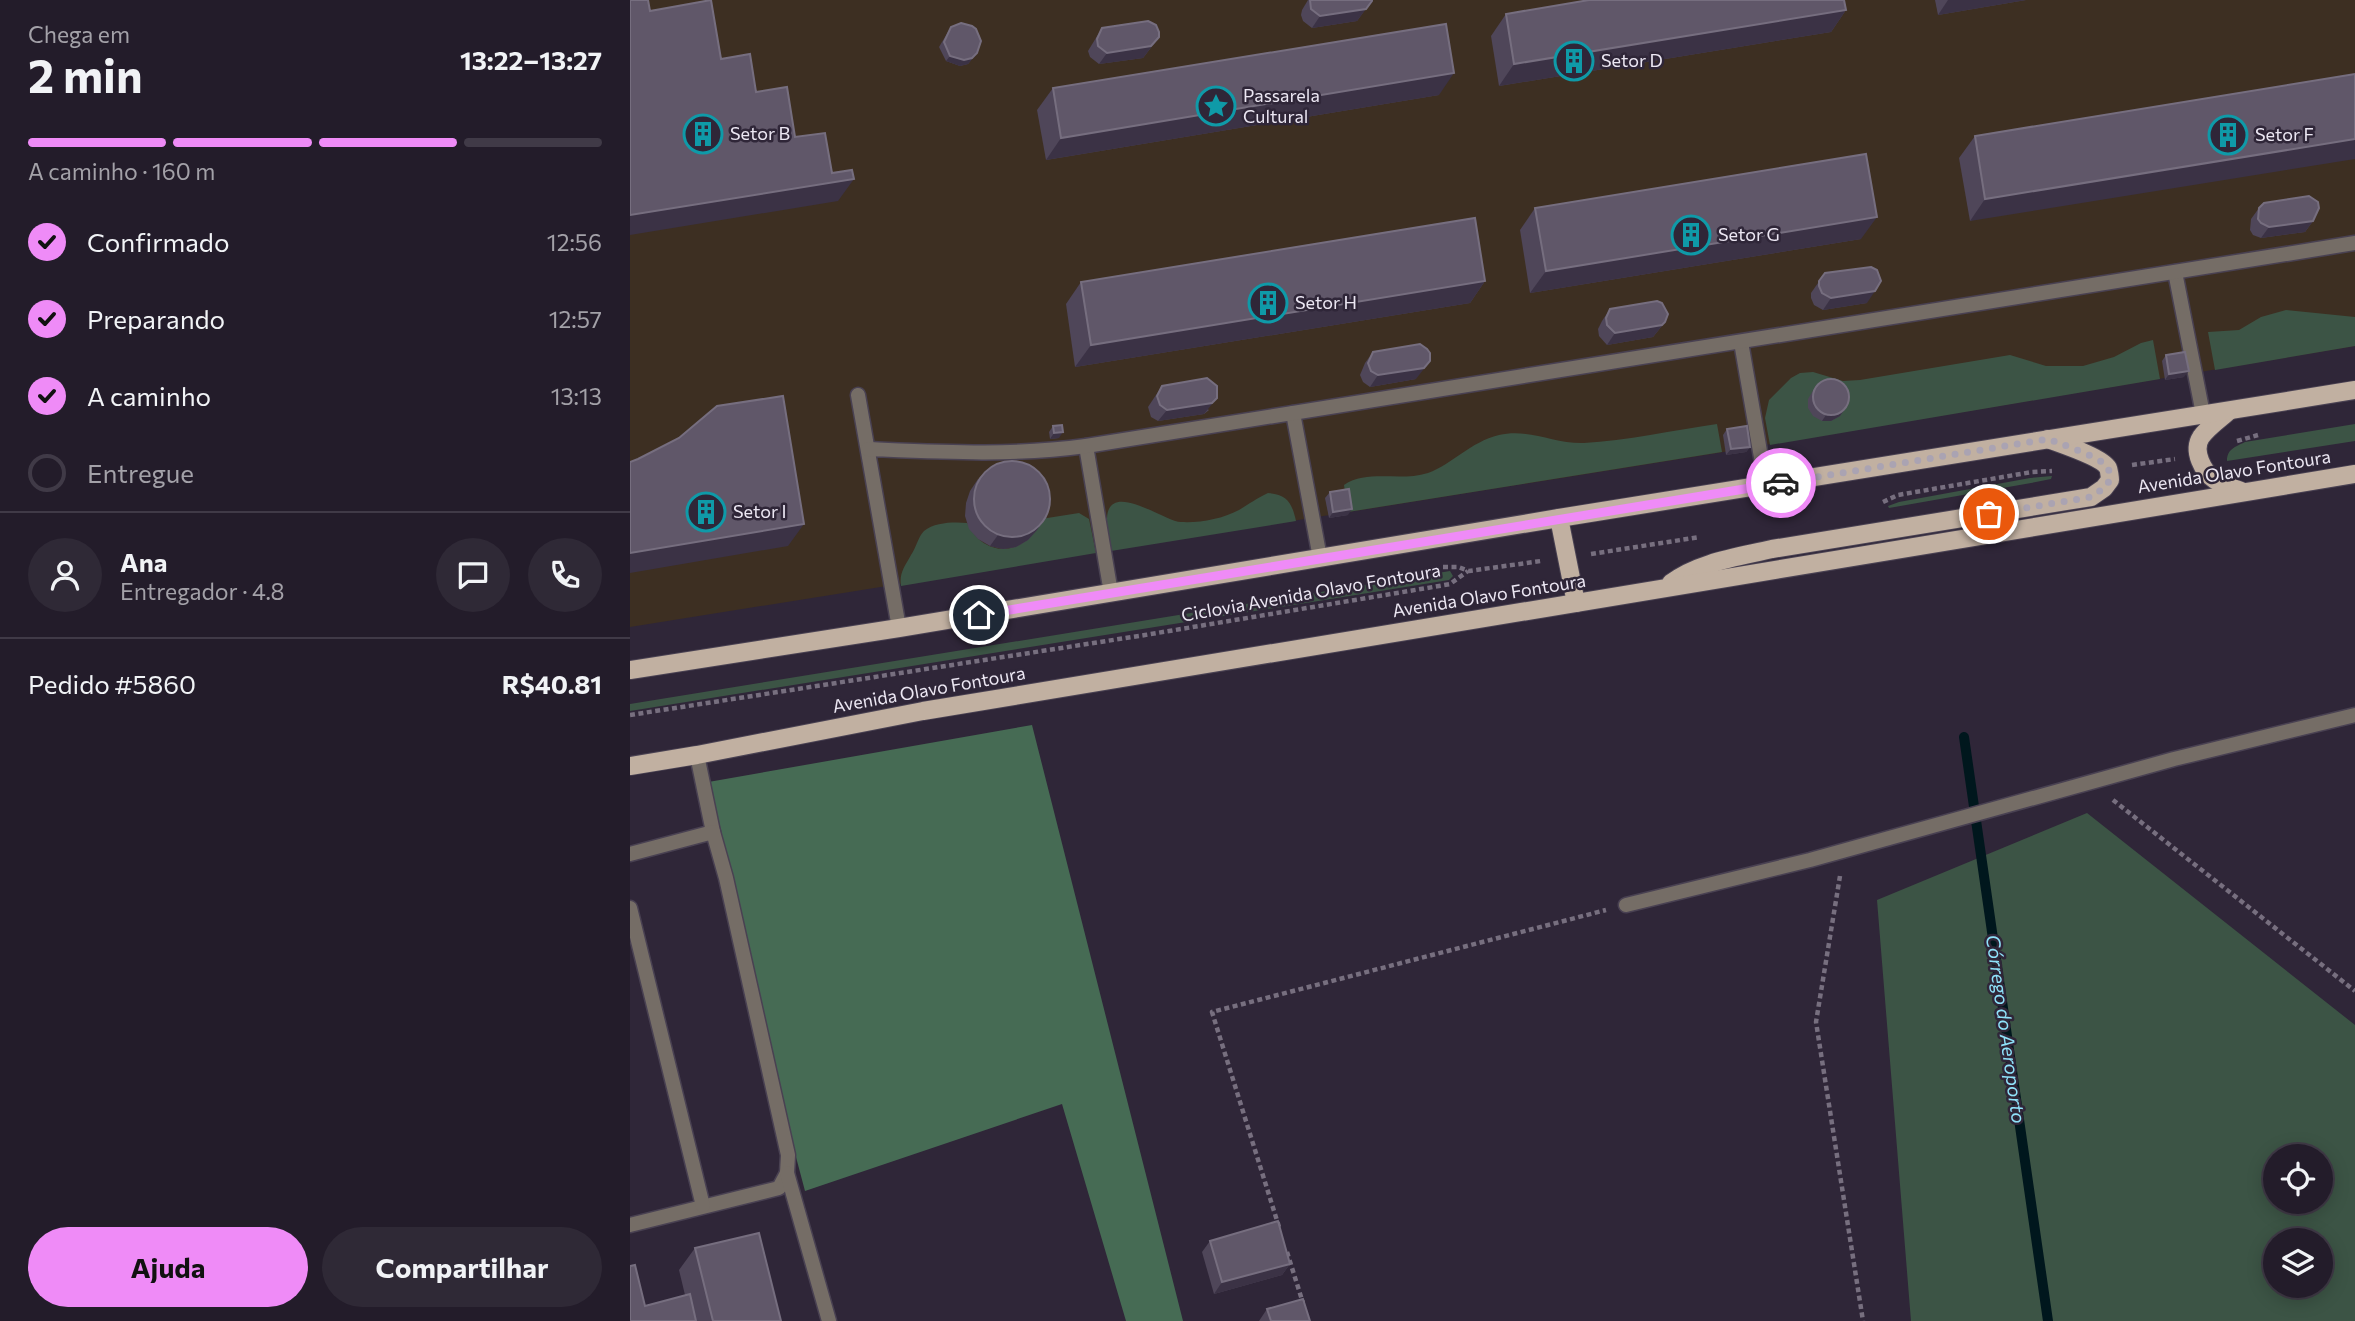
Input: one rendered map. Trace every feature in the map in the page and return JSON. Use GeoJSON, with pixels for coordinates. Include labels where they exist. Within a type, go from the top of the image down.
{"type":"FeatureCollection","features":[{"type":"Feature","properties":{"kind":"main road"},"geometry":{"type":"LineString","coordinates":[[630,670],[2355,390]]}},
{"type":"Feature","properties":{"kind":"main road"},"geometry":{"type":"LineString","coordinates":[[2229,411],[2202,436],[2198,444],[2198,455],[2206,471],[2215,480],[2242,491]]}},
{"type":"Feature","properties":{"kind":"main road"},"geometry":{"type":"LineString","coordinates":[[1662,589],[1683,574],[1725,560],[1772,549],[2091,497],[2104,488],[2110,480],[2105,464],[2048,439]]}},
{"type":"Feature","properties":{"kind":"main road","name":"Avenida Olavo Fontoura"},"geometry":{"type":"LineString","coordinates":[[630,766],[923,711],[2355,474]]}},
{"type":"Feature","properties":{"kind":"main road"},"geometry":{"type":"LineString","coordinates":[[1559,518],[1576,603]]}},
{"type":"Feature","properties":{"kind":"lane"},"geometry":{"type":"LineString","coordinates":[[868,449],[996,453],[1042,452],[1086,446],[2355,243]]}},
{"type":"Feature","properties":{"kind":"lane"},"geometry":{"type":"LineString","coordinates":[[2175,272],[2203,414]]}},
{"type":"Feature","properties":{"kind":"lane"},"geometry":{"type":"LineString","coordinates":[[1741,342],[1766,486]]}},
{"type":"Feature","properties":{"kind":"lane"},"geometry":{"type":"LineString","coordinates":[[858,395],[900,628]]}},
{"type":"Feature","properties":{"kind":"lane"},"geometry":{"type":"LineString","coordinates":[[1293,413],[1320,558]]}},
{"type":"Feature","properties":{"kind":"lane"},"geometry":{"type":"LineString","coordinates":[[1086,446],[1111,593]]}},
{"type":"Feature","properties":{"kind":"lane"},"geometry":{"type":"LineString","coordinates":[[1626,905],[1844,851],[2174,759],[2355,715]]}},
{"type":"Feature","properties":{"kind":"lane"},"geometry":{"type":"LineString","coordinates":[[697,755],[788,1155],[787,1174],[829,1321]]}},
{"type":"Feature","properties":{"kind":"lane"},"geometry":{"type":"LineString","coordinates":[[630,854],[713,832]]}},
{"type":"Feature","properties":{"kind":"lane"},"geometry":{"type":"LineString","coordinates":[[630,908],[703,1206]]}},
{"type":"Feature","properties":{"kind":"lane"},"geometry":{"type":"LineString","coordinates":[[630,1225],[779,1188],[787,1174]]}},
{"type":"Feature","properties":{"kind":"path"},"geometry":{"type":"LineString","coordinates":[[1882,503],[1898,495],[2032,472],[2058,471]]}},
{"type":"Feature","properties":{"kind":"path","name":"Ciclovia Avenida Olavo Fontoura"},"geometry":{"type":"LineString","coordinates":[[630,715],[1145,635],[1440,586],[1450,584],[1469,571],[1705,537]]}},
{"type":"Feature","properties":{"kind":"path"},"geometry":{"type":"LineString","coordinates":[[2090,783],[2355,991]]}},
{"type":"Feature","properties":{"kind":"path"},"geometry":{"type":"LineString","coordinates":[[1844,851],[1815,1022],[1863,1321]]}},
{"type":"Feature","properties":{"kind":"path"},"geometry":{"type":"LineString","coordinates":[[1280,1231],[1212,1012],[1626,905]]}},
{"type":"Feature","properties":{"kind":"path"},"geometry":{"type":"LineString","coordinates":[[1284,1244],[1304,1308]]}},
{"type":"Feature","properties":{"kind":"shaded area"},"geometry":{"type":"Polygon","coordinates":[[[630,0],[2355,0],[2355,346],[1736,450],[630,627],[630,0]]]}},
{"type":"Feature","properties":{"kind":"green space"},"geometry":{"type":"Polygon","coordinates":[[[2286,310],[2355,317],[2355,346],[2215,370],[2208,332],[2239,330],[2261,317],[2286,310]]]}},
{"type":"Feature","properties":{"kind":"green space"},"geometry":{"type":"Polygon","coordinates":[[[2153,340],[2160,379],[1770,445],[1765,418],[1769,400],[1791,378],[1800,373],[1813,372],[1843,381],[1860,380],[2010,355],[2046,366],[2083,366],[2114,357],[2153,340]]]}},
{"type":"Feature","properties":{"kind":"green space"},"geometry":{"type":"Polygon","coordinates":[[[1717,424],[1722,452],[1348,512],[1344,485],[1353,480],[1428,473],[1479,443],[1499,435],[1521,433],[1584,443],[1717,424]]]}},
{"type":"Feature","properties":{"kind":"green space"},"geometry":{"type":"Polygon","coordinates":[[[2355,424],[2355,441],[2227,461],[2230,451],[2245,442],[2355,424]]]}},
{"type":"Feature","properties":{"kind":"green space"},"geometry":{"type":"Polygon","coordinates":[[[2052,476],[2051,479],[2031,483],[1889,508],[1888,506],[2030,478],[2052,476]]]}},
{"type":"Feature","properties":{"kind":"green space"},"geometry":{"type":"Polygon","coordinates":[[[1268,493],[1280,495],[1288,501],[1296,521],[1111,551],[1107,518],[1110,507],[1117,502],[1139,505],[1173,520],[1196,522],[1232,513],[1268,493]]]}},
{"type":"Feature","properties":{"kind":"green space"},"geometry":{"type":"Polygon","coordinates":[[[1079,513],[1089,519],[1096,553],[901,586],[903,570],[920,536],[934,526],[967,523],[981,541],[999,549],[1008,549],[1031,536],[1041,519],[1079,513]]]}},
{"type":"Feature","properties":{"kind":"green space"},"geometry":{"type":"Polygon","coordinates":[[[1450,571],[1453,576],[1449,580],[630,711],[630,704],[1450,571]]]}},
{"type":"Feature","properties":{"kind":"green space"},"geometry":{"type":"Polygon","coordinates":[[[1032,725],[1183,1321],[1126,1321],[1062,1104],[805,1191],[697,784],[1032,725]]]}},
{"type":"Feature","properties":{"kind":"green space"},"geometry":{"type":"Polygon","coordinates":[[[2087,813],[2355,1025],[2355,1321],[1911,1321],[1877,900],[2087,813]]]}},
{"type":"Feature","properties":{"kind":"building","name":"Setor B"},"geometry":{"type":"Polygon","coordinates":[[[630,0],[648,0],[650,11],[711,0],[721,59],[750,54],[756,92],[787,87],[795,137],[825,133],[832,173],[852,170],[854,179],[630,215],[630,0]]]}},
{"type":"Feature","properties":{"kind":"building"},"geometry":{"type":"Polygon","coordinates":[[[1310,0],[1372,1],[1366,9],[1320,16],[1311,9],[1310,0]]]}},
{"type":"Feature","properties":{"kind":"building"},"geometry":{"type":"Polygon","coordinates":[[[1589,0],[1844,0],[1846,10],[1514,64],[1506,14],[1589,0]]]}},
{"type":"Feature","properties":{"kind":"building"},"geometry":{"type":"Polygon","coordinates":[[[1148,21],[1156,25],[1159,32],[1159,37],[1151,46],[1107,53],[1098,46],[1097,39],[1102,28],[1148,21]]]}},
{"type":"Feature","properties":{"kind":"building"},"geometry":{"type":"Polygon","coordinates":[[[961,23],[976,29],[981,41],[977,53],[964,60],[950,56],[944,42],[951,27],[961,23]]]}},
{"type":"Feature","properties":{"kind":"building"},"geometry":{"type":"Polygon","coordinates":[[[1446,24],[1454,73],[1061,138],[1053,88],[1446,24]]]}},
{"type":"Feature","properties":{"kind":"building","name":"Setor F"},"geometry":{"type":"Polygon","coordinates":[[[2355,74],[2355,139],[1985,199],[1975,136],[2355,74]]]}},
{"type":"Feature","properties":{"kind":"building","name":"Setor G"},"geometry":{"type":"Polygon","coordinates":[[[1866,154],[1877,217],[1546,271],[1535,208],[1866,154]]]}},
{"type":"Feature","properties":{"kind":"building"},"geometry":{"type":"Polygon","coordinates":[[[2309,196],[2318,202],[2319,208],[2313,221],[2269,227],[2258,219],[2259,208],[2264,203],[2309,196]]]}},
{"type":"Feature","properties":{"kind":"building","name":"Setor H"},"geometry":{"type":"Polygon","coordinates":[[[1475,218],[1485,281],[1091,345],[1081,282],[1475,218]]]}},
{"type":"Feature","properties":{"kind":"building"},"geometry":{"type":"Polygon","coordinates":[[[1871,267],[1877,270],[1881,281],[1875,291],[1831,298],[1822,293],[1819,281],[1825,273],[1871,267]]]}},
{"type":"Feature","properties":{"kind":"building"},"geometry":{"type":"Polygon","coordinates":[[[1657,301],[1662,303],[1668,314],[1662,325],[1615,333],[1607,325],[1606,318],[1610,309],[1657,301]]]}},
{"type":"Feature","properties":{"kind":"building"},"geometry":{"type":"Polygon","coordinates":[[[1420,344],[1430,353],[1430,361],[1424,368],[1378,375],[1371,371],[1368,363],[1373,352],[1420,344]]]}},
{"type":"Feature","properties":{"kind":"building"},"geometry":{"type":"Polygon","coordinates":[[[2185,352],[2189,371],[2169,374],[2166,355],[2185,352]]]}},
{"type":"Feature","properties":{"kind":"building"},"geometry":{"type":"Polygon","coordinates":[[[1207,378],[1217,386],[1217,398],[1212,403],[1167,410],[1160,405],[1157,396],[1162,386],[1207,378]]]}},
{"type":"Feature","properties":{"kind":"building"},"geometry":{"type":"Polygon","coordinates":[[[1831,379],[1844,384],[1849,397],[1844,410],[1831,415],[1818,410],[1813,397],[1818,384],[1831,379]]]}},
{"type":"Feature","properties":{"kind":"building","name":"Setor I"},"geometry":{"type":"Polygon","coordinates":[[[783,396],[804,524],[630,553],[630,462],[679,438],[717,406],[783,396]]]}},
{"type":"Feature","properties":{"kind":"building"},"geometry":{"type":"Polygon","coordinates":[[[1062,425],[1063,432],[1054,433],[1053,426],[1062,425]]]}},
{"type":"Feature","properties":{"kind":"building"},"geometry":{"type":"Polygon","coordinates":[[[1747,426],[1750,447],[1731,449],[1727,429],[1747,426]]]}},
{"type":"Feature","properties":{"kind":"building"},"geometry":{"type":"Polygon","coordinates":[[[1012,461],[1027,464],[1039,472],[1047,484],[1050,499],[1047,514],[1039,526],[1027,534],[1012,537],[997,534],[985,526],[977,514],[974,499],[977,484],[985,472],[997,464],[1012,461]]]}},
{"type":"Feature","properties":{"kind":"building"},"geometry":{"type":"Polygon","coordinates":[[[1349,489],[1352,509],[1333,512],[1330,492],[1349,489]]]}},
{"type":"Feature","properties":{"kind":"building"},"geometry":{"type":"Polygon","coordinates":[[[1278,1221],[1290,1264],[1222,1282],[1210,1241],[1278,1221]]]}},
{"type":"Feature","properties":{"kind":"building"},"geometry":{"type":"Polygon","coordinates":[[[759,1233],[781,1321],[713,1321],[695,1248],[759,1233]]]}},
{"type":"Feature","properties":{"kind":"building"},"geometry":{"type":"Polygon","coordinates":[[[635,1265],[645,1306],[690,1294],[696,1321],[630,1321],[630,1266],[635,1265]]]}},
{"type":"Feature","properties":{"kind":"building"},"geometry":{"type":"Polygon","coordinates":[[[1303,1299],[1310,1321],[1271,1321],[1267,1309],[1303,1299]]]}},
{"type":"Feature","properties":{"kind":"waterway","name":"Córrego do Aeroporto"},"geometry":{"type":"LineString","coordinates":[[1964,737],[2048,1321]]}},
{"type":"Feature","properties":{"kind":"way so far"},"geometry":{"type":"LineString","coordinates":[[1781,483],[2048,439],[2086,454],[2105,464],[2108,469],[2110,480],[2091,497],[1989,514]]}},
{"type":"Feature","properties":{"kind":"place","name":"Setor D"},"geometry":{"type":"Point","coordinates":[1574,61]}},
{"type":"Feature","properties":{"kind":"place","name":"Passarela Cultural"},"geometry":{"type":"Point","coordinates":[1216,106]}},
{"type":"Feature","properties":{"kind":"place","name":"Setor B"},"geometry":{"type":"Point","coordinates":[703,134]}},
{"type":"Feature","properties":{"kind":"place","name":"Setor F"},"geometry":{"type":"Point","coordinates":[2228,135]}},
{"type":"Feature","properties":{"kind":"place","name":"Setor G"},"geometry":{"type":"Point","coordinates":[1691,235]}},
{"type":"Feature","properties":{"kind":"place","name":"Setor H"},"geometry":{"type":"Point","coordinates":[1268,303]}},
{"type":"Feature","properties":{"kind":"place","name":"Setor I"},"geometry":{"type":"Point","coordinates":[706,512]}},
{"type":"Feature","properties":{"kind":"route"},"geometry":{"type":"LineString","coordinates":[[979,615],[1781,483]]}}]}
